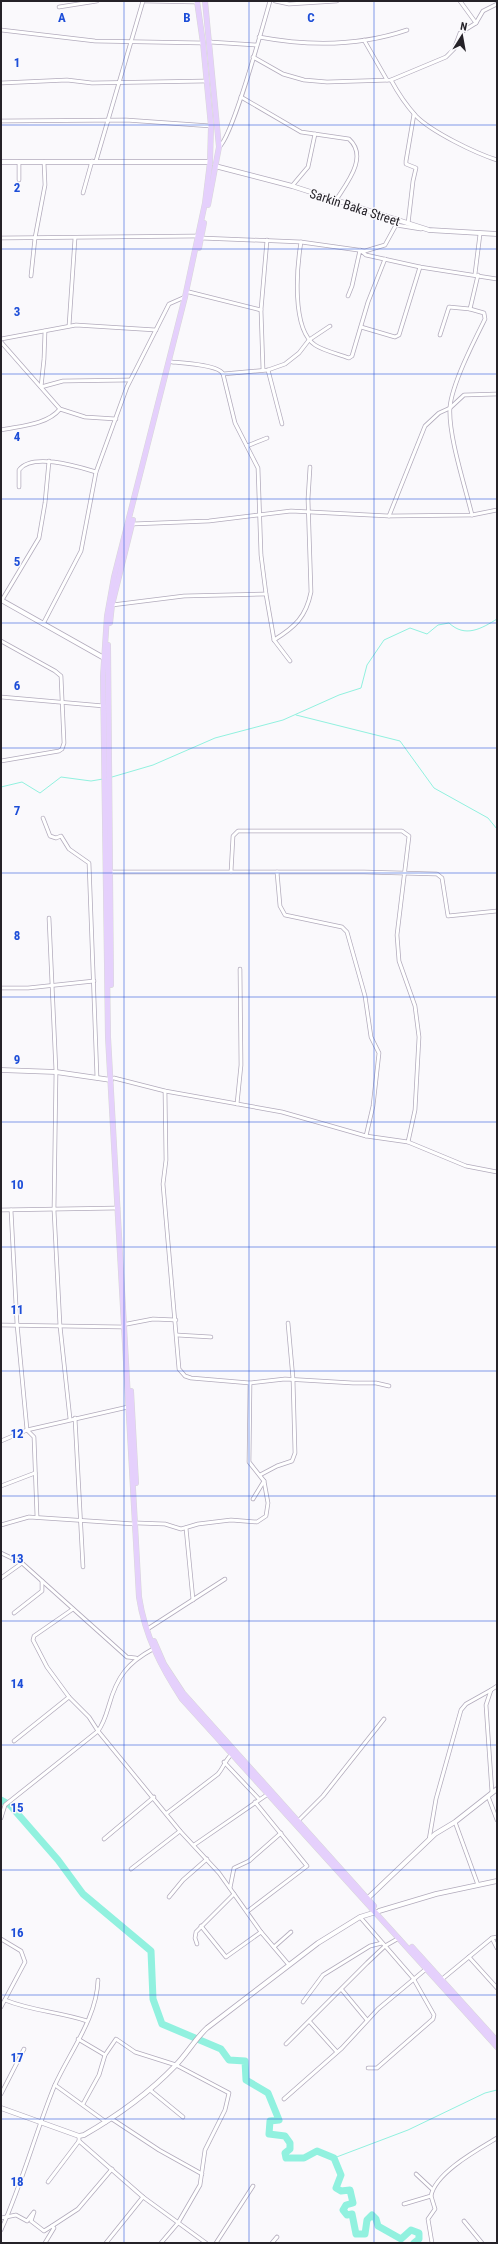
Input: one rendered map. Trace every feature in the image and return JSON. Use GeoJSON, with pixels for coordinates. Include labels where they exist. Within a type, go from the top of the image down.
{"type":"FeatureCollection","features":[{"type":"Feature","properties":{"kind":"main road"},"geometry":{"type":"LineString","coordinates":[[205,1],[219,147],[189,292],[172,362],[167,375],[114,577],[107,616],[104,658],[108,1037],[112,1079],[126,1326],[139,1597],[145,1626],[153,1649],[161,1667],[182,1699],[268,1794],[368,1898],[377,1912],[497,2041]]}},
{"type":"Feature","properties":{"kind":"main road"},"geometry":{"type":"LineString","coordinates":[[120,1229],[112,1079],[108,661],[112,605],[200,237],[205,203],[210,162],[211,126],[203,43],[197,2]]}},
{"type":"Feature","properties":{"kind":"main road"},"geometry":{"type":"LineString","coordinates":[[203,43],[210,42]]}},
{"type":"Feature","properties":{"kind":"main road"},"geometry":{"type":"LineString","coordinates":[[126,1326],[128,1407],[142,1596],[149,1628],[164,1664],[183,1693],[497,2047]]}},
{"type":"Feature","properties":{"kind":"street"},"geometry":{"type":"LineString","coordinates":[[59,7],[97,1]]}},
{"type":"Feature","properties":{"kind":"street"},"geometry":{"type":"LineString","coordinates":[[83,193],[108,121],[144,1],[197,2]]}},
{"type":"Feature","properties":{"kind":"street"},"geometry":{"type":"LineString","coordinates":[[219,147],[226,139],[241,97],[270,1]]}},
{"type":"Feature","properties":{"kind":"street"},"geometry":{"type":"LineString","coordinates":[[275,1],[289,4],[337,1]]}},
{"type":"Feature","properties":{"kind":"street"},"geometry":{"type":"LineString","coordinates":[[460,1],[476,23]]}},
{"type":"Feature","properties":{"kind":"street"},"geometry":{"type":"LineString","coordinates":[[253,57],[283,74],[304,80],[327,82],[391,80],[446,57],[454,49],[458,36],[476,23],[484,11],[497,4]]}},
{"type":"Feature","properties":{"kind":"street"},"geometry":{"type":"LineString","coordinates":[[1,30],[94,41],[203,43]]}},
{"type":"Feature","properties":{"kind":"street"},"geometry":{"type":"LineString","coordinates":[[259,37],[286,42],[304,43],[364,40],[407,30]]}},
{"type":"Feature","properties":{"kind":"street"},"geometry":{"type":"LineString","coordinates":[[364,40],[387,80]]}},
{"type":"Feature","properties":{"kind":"street"},"geometry":{"type":"LineString","coordinates":[[210,42],[256,46]]}},
{"type":"Feature","properties":{"kind":"street"},"geometry":{"type":"LineString","coordinates":[[391,80],[402,100],[414,114],[474,152],[497,160]]}},
{"type":"Feature","properties":{"kind":"street"},"geometry":{"type":"LineString","coordinates":[[1,83],[206,81]]}},
{"type":"Feature","properties":{"kind":"street"},"geometry":{"type":"LineString","coordinates":[[241,97],[301,132],[349,139],[354,144],[356,150],[355,169],[336,200]]}},
{"type":"Feature","properties":{"kind":"street"},"geometry":{"type":"LineString","coordinates":[[408,224],[413,180],[416,168],[406,164],[406,161],[414,114]]}},
{"type":"Feature","properties":{"kind":"street"},"geometry":{"type":"LineString","coordinates":[[1,121],[126,120],[211,126]]}},
{"type":"Feature","properties":{"kind":"street"},"geometry":{"type":"LineString","coordinates":[[292,186],[308,167],[315,134]]}},
{"type":"Feature","properties":{"kind":"street"},"geometry":{"type":"LineString","coordinates":[[1,162],[210,162]]}},
{"type":"Feature","properties":{"kind":"street"},"geometry":{"type":"LineString","coordinates":[[18,180],[19,162]]}},
{"type":"Feature","properties":{"kind":"street"},"geometry":{"type":"LineString","coordinates":[[31,276],[35,238],[45,186],[44,162]]}},
{"type":"Feature","properties":{"kind":"street","name":"Sarkin Baka Street"},"geometry":{"type":"LineString","coordinates":[[215,166],[292,186],[429,230],[497,234]]}},
{"type":"Feature","properties":{"kind":"street"},"geometry":{"type":"LineString","coordinates":[[1,238],[20,236],[35,238],[200,237],[301,242],[360,250],[385,245],[396,225],[429,230]]}},
{"type":"Feature","properties":{"kind":"street"},"geometry":{"type":"LineString","coordinates":[[470,309],[477,274],[480,234]]}},
{"type":"Feature","properties":{"kind":"street"},"geometry":{"type":"LineString","coordinates":[[69,326],[75,238]]}},
{"type":"Feature","properties":{"kind":"street"},"geometry":{"type":"LineString","coordinates":[[262,370],[261,310],[267,240]]}},
{"type":"Feature","properties":{"kind":"street"},"geometry":{"type":"LineString","coordinates":[[301,242],[296,281],[303,328],[310,340],[315,345],[351,358],[385,259]]}},
{"type":"Feature","properties":{"kind":"street"},"geometry":{"type":"LineString","coordinates":[[360,250],[366,255],[420,267],[477,274],[497,279]]}},
{"type":"Feature","properties":{"kind":"street"},"geometry":{"type":"LineString","coordinates":[[348,296],[352,286],[360,250]]}},
{"type":"Feature","properties":{"kind":"street"},"geometry":{"type":"LineString","coordinates":[[361,327],[395,337],[399,335],[420,267]]}},
{"type":"Feature","properties":{"kind":"street"},"geometry":{"type":"LineString","coordinates":[[189,292],[261,310]]}},
{"type":"Feature","properties":{"kind":"street"},"geometry":{"type":"LineString","coordinates":[[42,624],[81,550],[96,472],[130,380],[169,304],[185,297]]}},
{"type":"Feature","properties":{"kind":"street"},"geometry":{"type":"LineString","coordinates":[[440,335],[449,307],[470,309],[484,313],[485,316],[467,356],[450,408],[454,443],[472,515]]}},
{"type":"Feature","properties":{"kind":"street"},"geometry":{"type":"LineString","coordinates":[[1,339],[69,326],[82,325],[156,330]]}},
{"type":"Feature","properties":{"kind":"street"},"geometry":{"type":"LineString","coordinates":[[223,374],[268,370],[286,364],[299,353],[310,340],[330,326]]}},
{"type":"Feature","properties":{"kind":"street"},"geometry":{"type":"LineString","coordinates":[[40,387],[44,359],[45,331]]}},
{"type":"Feature","properties":{"kind":"street"},"geometry":{"type":"LineString","coordinates":[[1,342],[60,409],[85,417],[116,420]]}},
{"type":"Feature","properties":{"kind":"street"},"geometry":{"type":"LineString","coordinates":[[172,362],[198,365],[218,370],[223,374],[235,423],[258,468],[266,594],[274,640],[290,661]]}},
{"type":"Feature","properties":{"kind":"street"},"geometry":{"type":"LineString","coordinates":[[268,370],[282,424]]}},
{"type":"Feature","properties":{"kind":"street"},"geometry":{"type":"LineString","coordinates":[[40,387],[63,381],[130,380]]}},
{"type":"Feature","properties":{"kind":"street"},"geometry":{"type":"LineString","coordinates":[[389,516],[425,426],[439,413],[450,408],[464,395],[497,394]]}},
{"type":"Feature","properties":{"kind":"street"},"geometry":{"type":"LineString","coordinates":[[1,430],[51,418],[60,409]]}},
{"type":"Feature","properties":{"kind":"street"},"geometry":{"type":"LineString","coordinates":[[247,446],[267,438]]}},
{"type":"Feature","properties":{"kind":"street"},"geometry":{"type":"LineString","coordinates":[[49,461],[45,504],[39,538],[1,600],[104,658]]}},
{"type":"Feature","properties":{"kind":"street"},"geometry":{"type":"LineString","coordinates":[[19,488],[19,470],[21,466],[49,461],[64,463],[96,472]]}},
{"type":"Feature","properties":{"kind":"street"},"geometry":{"type":"LineString","coordinates":[[274,640],[294,628],[309,602],[308,513],[310,468]]}},
{"type":"Feature","properties":{"kind":"street"},"geometry":{"type":"LineString","coordinates":[[132,524],[209,521],[260,516],[291,511],[389,516],[472,515],[497,510]]}},
{"type":"Feature","properties":{"kind":"street"},"geometry":{"type":"LineString","coordinates":[[112,605],[184,596],[266,594]]}},
{"type":"Feature","properties":{"kind":"street"},"geometry":{"type":"LineString","coordinates":[[1,641],[59,673],[62,682],[62,749],[1,761]]}},
{"type":"Feature","properties":{"kind":"street"},"geometry":{"type":"LineString","coordinates":[[1,697],[104,706]]}},
{"type":"Feature","properties":{"kind":"street"},"geometry":{"type":"LineString","coordinates":[[43,818],[50,836],[56,838],[62,836],[68,849],[89,863],[97,1078]]}},
{"type":"Feature","properties":{"kind":"street"},"geometry":{"type":"LineString","coordinates":[[231,872],[233,836],[238,831],[402,831],[409,836],[410,843],[404,873],[398,925],[399,961],[415,1006],[419,1037],[415,1110],[408,1142]]}},
{"type":"Feature","properties":{"kind":"street"},"geometry":{"type":"LineString","coordinates":[[110,872],[404,873],[440,876],[444,884],[448,916],[497,911]]}},
{"type":"Feature","properties":{"kind":"street"},"geometry":{"type":"LineString","coordinates":[[277,872],[280,906],[285,915],[342,927],[347,932],[365,996],[371,1037],[379,1053],[373,1106],[366,1136]]}},
{"type":"Feature","properties":{"kind":"street"},"geometry":{"type":"LineString","coordinates":[[49,918],[56,1072],[54,1210],[60,1326],[70,1419]]}},
{"type":"Feature","properties":{"kind":"street"},"geometry":{"type":"LineString","coordinates":[[236,1104],[241,1065],[240,969]]}},
{"type":"Feature","properties":{"kind":"street"},"geometry":{"type":"LineString","coordinates":[[1,988],[28,988],[94,981]]}},
{"type":"Feature","properties":{"kind":"street"},"geometry":{"type":"LineString","coordinates":[[1,1070],[56,1072],[112,1079],[165,1091],[314,1120],[331,1127],[366,1136],[408,1142],[466,1166],[497,1172]]}},
{"type":"Feature","properties":{"kind":"street"},"geometry":{"type":"LineString","coordinates":[[165,1091],[166,1160],[163,1184],[176,1320],[179,1369],[185,1376],[250,1383],[272,1379],[293,1379],[376,1383],[389,1386]]}},
{"type":"Feature","properties":{"kind":"street"},"geometry":{"type":"LineString","coordinates":[[1,1210],[118,1208]]}},
{"type":"Feature","properties":{"kind":"street"},"geometry":{"type":"LineString","coordinates":[[11,1210],[17,1324],[27,1430],[34,1437],[37,1518]]}},
{"type":"Feature","properties":{"kind":"street"},"geometry":{"type":"LineString","coordinates":[[1,1325],[126,1326],[153,1319],[176,1320]]}},
{"type":"Feature","properties":{"kind":"street"},"geometry":{"type":"LineString","coordinates":[[260,1475],[276,1466],[292,1461],[296,1453],[293,1379],[288,1323]]}},
{"type":"Feature","properties":{"kind":"street"},"geometry":{"type":"LineString","coordinates":[[177,1335],[212,1337]]}},
{"type":"Feature","properties":{"kind":"street"},"geometry":{"type":"LineString","coordinates":[[1,1525],[29,1517],[136,1524],[165,1524],[186,1528],[198,1524],[224,1521],[257,1522],[262,1520],[268,1510],[264,1481],[249,1462],[250,1383]]}},
{"type":"Feature","properties":{"kind":"street"},"geometry":{"type":"LineString","coordinates":[[1,1441],[27,1430],[128,1407]]}},
{"type":"Feature","properties":{"kind":"street"},"geometry":{"type":"LineString","coordinates":[[75,1418],[79,1520],[83,1567]]}},
{"type":"Feature","properties":{"kind":"street"},"geometry":{"type":"LineString","coordinates":[[1,1486],[35,1473]]}},
{"type":"Feature","properties":{"kind":"street"},"geometry":{"type":"LineString","coordinates":[[253,1499],[264,1481]]}},
{"type":"Feature","properties":{"kind":"street"},"geometry":{"type":"LineString","coordinates":[[186,1528],[193,1600]]}},
{"type":"Feature","properties":{"kind":"street"},"geometry":{"type":"LineString","coordinates":[[1,1553],[22,1563],[127,1657],[136,1658]]}},
{"type":"Feature","properties":{"kind":"street"},"geometry":{"type":"LineString","coordinates":[[1,1578],[22,1563]]}},
{"type":"Feature","properties":{"kind":"street"},"geometry":{"type":"LineString","coordinates":[[149,1628],[225,1579]]}},
{"type":"Feature","properties":{"kind":"street"},"geometry":{"type":"LineString","coordinates":[[14,1613],[42,1591],[42,1581]]}},
{"type":"Feature","properties":{"kind":"street"},"geometry":{"type":"LineString","coordinates":[[73,1609],[34,1636],[32,1640],[47,1667],[69,1697],[89,1717],[98,1731],[154,1797],[180,1831],[207,1859],[248,1911],[261,1932],[289,1965]]}},
{"type":"Feature","properties":{"kind":"street"},"geometry":{"type":"LineString","coordinates":[[1,1818],[5,1805],[8,1802],[98,1731],[104,1721],[116,1685],[136,1658],[153,1649]]}},
{"type":"Feature","properties":{"kind":"street"},"geometry":{"type":"LineString","coordinates":[[429,1841],[436,1799],[462,1710],[466,1704],[497,1686]]}},
{"type":"Feature","properties":{"kind":"street"},"geometry":{"type":"LineString","coordinates":[[491,1690],[486,1705],[490,1794],[497,1820]]}},
{"type":"Feature","properties":{"kind":"street"},"geometry":{"type":"LineString","coordinates":[[14,1741],[69,1697]]}},
{"type":"Feature","properties":{"kind":"street"},"geometry":{"type":"LineString","coordinates":[[298,1821],[323,1796],[384,1719]]}},
{"type":"Feature","properties":{"kind":"street"},"geometry":{"type":"LineString","coordinates":[[167,1813],[218,1774],[224,1762],[232,1754]]}},
{"type":"Feature","properties":{"kind":"street"},"geometry":{"type":"LineString","coordinates":[[224,1762],[259,1799]]}},
{"type":"Feature","properties":{"kind":"street"},"geometry":{"type":"LineString","coordinates":[[368,1898],[440,1830],[455,1822],[497,1789]]}},
{"type":"Feature","properties":{"kind":"street"},"geometry":{"type":"LineString","coordinates":[[194,1846],[268,1794]]}},
{"type":"Feature","properties":{"kind":"street"},"geometry":{"type":"LineString","coordinates":[[104,1839],[154,1797]]}},
{"type":"Feature","properties":{"kind":"street"},"geometry":{"type":"LineString","coordinates":[[248,1911],[307,1866],[255,1802]]}},
{"type":"Feature","properties":{"kind":"street"},"geometry":{"type":"LineString","coordinates":[[455,1822],[478,1885]]}},
{"type":"Feature","properties":{"kind":"street"},"geometry":{"type":"LineString","coordinates":[[131,1870],[180,1831]]}},
{"type":"Feature","properties":{"kind":"street"},"geometry":{"type":"LineString","coordinates":[[230,1888],[234,1868],[249,1861],[281,1833]]}},
{"type":"Feature","properties":{"kind":"street"},"geometry":{"type":"LineString","coordinates":[[169,1897],[183,1880],[207,1859]]}},
{"type":"Feature","properties":{"kind":"street"},"geometry":{"type":"LineString","coordinates":[[48,2182],[79,2139],[112,2119],[150,2090],[176,2065],[197,2037],[318,1943],[360,1917],[436,1894],[497,1881]]}},
{"type":"Feature","properties":{"kind":"street"},"geometry":{"type":"LineString","coordinates":[[198,1944],[195,1938],[196,1932],[234,1894]]}},
{"type":"Feature","properties":{"kind":"street"},"geometry":{"type":"LineString","coordinates":[[360,1917],[413,1978],[433,2011],[433,2019],[377,2068],[368,2068]]}},
{"type":"Feature","properties":{"kind":"street"},"geometry":{"type":"LineString","coordinates":[[201,1926],[226,1957],[261,1932]]}},
{"type":"Feature","properties":{"kind":"street"},"geometry":{"type":"LineString","coordinates":[[274,1947],[291,1932]]}},
{"type":"Feature","properties":{"kind":"street"},"geometry":{"type":"LineString","coordinates":[[441,1980],[492,1938],[497,1937]]}},
{"type":"Feature","properties":{"kind":"street"},"geometry":{"type":"LineString","coordinates":[[286,2044],[310,2022],[385,1946],[399,1938]]}},
{"type":"Feature","properties":{"kind":"street"},"geometry":{"type":"LineString","coordinates":[[492,1938],[497,1948]]}},
{"type":"Feature","properties":{"kind":"street"},"geometry":{"type":"LineString","coordinates":[[1,1939],[14,1944],[21,1951],[25,1962],[1,2007]]}},
{"type":"Feature","properties":{"kind":"street"},"geometry":{"type":"LineString","coordinates":[[303,2002],[323,1975],[370,1946],[382,1943]]}},
{"type":"Feature","properties":{"kind":"street"},"geometry":{"type":"LineString","coordinates":[[469,1957],[497,1988]]}},
{"type":"Feature","properties":{"kind":"street"},"geometry":{"type":"LineString","coordinates":[[284,2099],[337,2052],[367,2020],[426,1968]]}},
{"type":"Feature","properties":{"kind":"street"},"geometry":{"type":"LineString","coordinates":[[1,2230],[55,2085],[87,2021],[98,1992],[98,1980]]}},
{"type":"Feature","properties":{"kind":"street"},"geometry":{"type":"LineString","coordinates":[[342,1990],[367,2020]]}},
{"type":"Feature","properties":{"kind":"street"},"geometry":{"type":"LineString","coordinates":[[5,2000],[36,2010],[62,2014],[87,2021]]}},
{"type":"Feature","properties":{"kind":"street"},"geometry":{"type":"LineString","coordinates":[[310,2022],[337,2052]]}},
{"type":"Feature","properties":{"kind":"street"},"geometry":{"type":"LineString","coordinates":[[83,2104],[99,2075],[105,2055],[116,2038],[135,2052],[176,2065],[223,2089],[230,2096],[225,2110],[205,2150],[200,2185],[178,2223],[161,2243]]}},
{"type":"Feature","properties":{"kind":"street"},"geometry":{"type":"LineString","coordinates":[[78,2039],[105,2055]]}},
{"type":"Feature","properties":{"kind":"street"},"geometry":{"type":"LineString","coordinates":[[1,2094],[24,2049]]}},
{"type":"Feature","properties":{"kind":"street"},"geometry":{"type":"LineString","coordinates":[[55,2085],[106,2122]]}},
{"type":"Feature","properties":{"kind":"street"},"geometry":{"type":"LineString","coordinates":[[150,2090],[183,2117]]}},
{"type":"Feature","properties":{"kind":"street"},"geometry":{"type":"LineString","coordinates":[[1,2109],[42,2121],[79,2139],[143,2197],[206,2243]]}},
{"type":"Feature","properties":{"kind":"street"},"geometry":{"type":"LineString","coordinates":[[112,2119],[159,2150],[202,2174]]}},
{"type":"Feature","properties":{"kind":"street"},"geometry":{"type":"LineString","coordinates":[[432,2243],[428,2219],[435,2209],[431,2196],[432,2189],[442,2175],[497,2138]]}},
{"type":"Feature","properties":{"kind":"street"},"geometry":{"type":"LineString","coordinates":[[1,2218],[16,2216],[27,2221],[34,2212],[31,2222],[44,2231],[78,2209],[112,2169]]}},
{"type":"Feature","properties":{"kind":"street"},"geometry":{"type":"LineString","coordinates":[[416,2174],[432,2189]]}},
{"type":"Feature","properties":{"kind":"street"},"geometry":{"type":"LineString","coordinates":[[216,2243],[253,2186]]}},
{"type":"Feature","properties":{"kind":"street"},"geometry":{"type":"LineString","coordinates":[[404,2204],[431,2196]]}},
{"type":"Feature","properties":{"kind":"street"},"geometry":{"type":"LineString","coordinates":[[106,2243],[143,2197]]}},
{"type":"Feature","properties":{"kind":"street"},"geometry":{"type":"LineString","coordinates":[[464,2221],[481,2243]]}},
{"type":"Feature","properties":{"kind":"street"},"geometry":{"type":"LineString","coordinates":[[45,2243],[54,2228],[52,2226]]}},
{"type":"Feature","properties":{"kind":"street"},"geometry":{"type":"LineString","coordinates":[[272,2243],[277,2237]]}},
{"type":"Feature","properties":{"kind":"waterway"},"geometry":{"type":"LineString","coordinates":[[112,777],[153,765],[215,738],[283,720],[339,695],[361,688],[367,665],[384,640],[410,628],[427,634],[438,625],[449,623],[455,628],[467,631],[479,629],[497,619]]}},
{"type":"Feature","properties":{"kind":"waterway"},"geometry":{"type":"LineString","coordinates":[[296,715],[400,741],[434,788],[488,818],[497,829]]}},
{"type":"Feature","properties":{"kind":"waterway"},"geometry":{"type":"LineString","coordinates":[[1,787],[22,782],[40,793],[61,777],[91,781],[103,779]]}},
{"type":"Feature","properties":{"kind":"waterway"},"geometry":{"type":"LineString","coordinates":[[1,1800],[10,1805],[58,1860],[83,1894],[151,1951],[153,1999],[162,2024],[221,2049],[229,2060],[245,2061],[246,2080],[268,2093],[279,2120],[270,2121],[269,2134],[285,2136],[290,2143],[290,2149],[285,2153],[286,2158],[304,2158],[317,2151],[334,2158],[341,2175],[336,2188],[341,2191],[350,2190],[353,2203],[346,2205],[343,2210],[347,2215],[352,2214],[356,2234],[365,2234],[367,2220],[372,2215],[376,2219],[378,2226],[401,2239],[411,2230],[419,2233],[419,2239],[414,2243]]}},
{"type":"Feature","properties":{"kind":"waterway"},"geometry":{"type":"LineString","coordinates":[[334,2158],[408,2130],[485,2093],[497,2090]]}}]}
